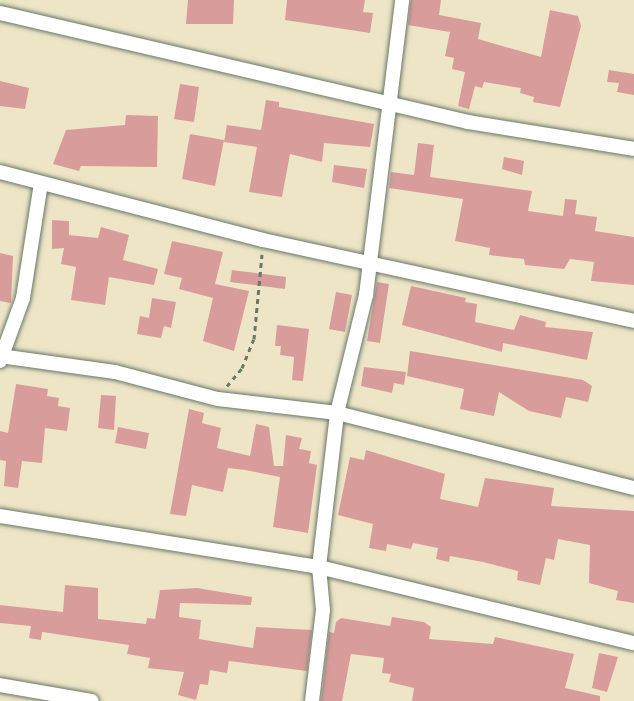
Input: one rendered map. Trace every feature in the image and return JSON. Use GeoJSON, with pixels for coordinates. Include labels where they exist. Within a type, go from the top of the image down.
{"type":"FeatureCollection","features":[{"type":"Feature","properties":{"kind":"street"},"geometry":{"type":"LineString","coordinates":[[312,701],[323,610],[320,567],[337,413],[369,264],[402,0]]}},
{"type":"Feature","properties":{"kind":"street"},"geometry":{"type":"LineString","coordinates":[[0,13],[390,101],[468,122],[634,149]]}},
{"type":"Feature","properties":{"kind":"street"},"geometry":{"type":"LineString","coordinates":[[0,172],[263,240],[634,321]]}},
{"type":"Feature","properties":{"kind":"street"},"geometry":{"type":"LineString","coordinates":[[41,183],[23,298],[0,358],[114,372],[218,399],[337,413],[634,488]]}},
{"type":"Feature","properties":{"kind":"street"},"geometry":{"type":"LineString","coordinates":[[0,516],[320,567],[634,643]]}},
{"type":"Feature","properties":{"kind":"street"},"geometry":{"type":"LineString","coordinates":[[0,685],[92,701]]}},
{"type":"Feature","properties":{"kind":"path"},"geometry":{"type":"LineString","coordinates":[[218,399],[242,368],[254,339],[263,240]]}},
{"type":"Feature","properties":{"kind":"building"},"geometry":{"type":"Polygon","coordinates":[[[188,0],[234,0],[233,24],[186,24],[188,0]]]}},
{"type":"Feature","properties":{"kind":"building"},"geometry":{"type":"Polygon","coordinates":[[[287,0],[365,0],[363,12],[373,13],[370,33],[285,20],[287,0]]]}},
{"type":"Feature","properties":{"kind":"building"},"geometry":{"type":"Polygon","coordinates":[[[411,0],[441,0],[439,15],[481,23],[478,39],[541,57],[550,10],[578,16],[581,26],[560,107],[533,102],[534,97],[520,93],[521,88],[484,82],[482,88],[475,86],[469,109],[458,106],[465,72],[452,69],[454,58],[445,56],[450,32],[408,25],[411,0]]]}},
{"type":"Feature","properties":{"kind":"building"},"geometry":{"type":"Polygon","coordinates":[[[609,70],[634,74],[634,95],[617,92],[619,83],[607,82],[609,70]]]}},
{"type":"Feature","properties":{"kind":"building"},"geometry":{"type":"Polygon","coordinates":[[[0,81],[29,88],[25,109],[0,106],[0,81]]]}},
{"type":"Feature","properties":{"kind":"building"},"geometry":{"type":"Polygon","coordinates":[[[180,84],[199,87],[194,122],[174,119],[180,84]]]}},
{"type":"Feature","properties":{"kind":"building"},"geometry":{"type":"Polygon","coordinates":[[[266,100],[279,102],[279,107],[374,124],[370,147],[324,143],[322,162],[290,154],[282,197],[249,192],[257,147],[224,142],[227,125],[261,130],[266,100]]]}},
{"type":"Feature","properties":{"kind":"building"},"geometry":{"type":"Polygon","coordinates":[[[126,115],[158,116],[157,167],[81,166],[79,171],[53,164],[66,130],[125,125],[126,115]]]}},
{"type":"Feature","properties":{"kind":"building"},"geometry":{"type":"Polygon","coordinates":[[[190,134],[224,140],[215,186],[182,179],[190,134]]]}},
{"type":"Feature","properties":{"kind":"building"},"geometry":{"type":"Polygon","coordinates":[[[418,143],[434,145],[430,177],[532,191],[528,211],[563,216],[565,199],[577,200],[575,214],[597,217],[595,231],[634,237],[634,285],[591,281],[594,262],[570,259],[564,269],[525,265],[524,259],[489,255],[490,248],[455,241],[463,199],[389,188],[391,172],[414,175],[418,143]]]}},
{"type":"Feature","properties":{"kind":"building"},"geometry":{"type":"Polygon","coordinates":[[[504,157],[524,161],[522,175],[502,169],[504,157]]]}},
{"type":"Feature","properties":{"kind":"building"},"geometry":{"type":"Polygon","coordinates":[[[334,165],[367,169],[364,188],[332,182],[334,165]]]}},
{"type":"Feature","properties":{"kind":"building"},"geometry":{"type":"Polygon","coordinates":[[[52,220],[69,221],[69,235],[98,238],[101,227],[129,235],[123,260],[158,269],[154,285],[109,277],[105,305],[71,300],[76,267],[61,264],[64,248],[52,249],[52,220]]]}},
{"type":"Feature","properties":{"kind":"building"},"geometry":{"type":"Polygon","coordinates":[[[172,241],[223,252],[215,284],[249,291],[234,351],[203,341],[213,298],[179,289],[182,278],[164,274],[172,241]]]}},
{"type":"Feature","properties":{"kind":"building"},"geometry":{"type":"Polygon","coordinates":[[[0,253],[13,256],[11,303],[0,301],[0,253]]]}},
{"type":"Feature","properties":{"kind":"building"},"geometry":{"type":"Polygon","coordinates":[[[232,270],[286,277],[285,289],[230,282],[232,270]]]}},
{"type":"Feature","properties":{"kind":"building"},"geometry":{"type":"Polygon","coordinates":[[[377,282],[389,284],[380,343],[367,341],[377,282]]]}},
{"type":"Feature","properties":{"kind":"building"},"geometry":{"type":"Polygon","coordinates":[[[411,286],[466,298],[465,302],[477,304],[475,322],[514,330],[520,315],[546,322],[545,327],[593,332],[587,360],[503,343],[502,352],[402,325],[411,286]]]}},
{"type":"Feature","properties":{"kind":"building"},"geometry":{"type":"Polygon","coordinates":[[[336,292],[352,295],[345,332],[329,329],[336,292]]]}},
{"type":"Feature","properties":{"kind":"building"},"geometry":{"type":"Polygon","coordinates":[[[152,298],[176,302],[171,328],[164,326],[161,338],[137,334],[140,316],[149,318],[152,298]]]}},
{"type":"Feature","properties":{"kind":"building"},"geometry":{"type":"Polygon","coordinates":[[[277,325],[309,329],[303,381],[292,380],[294,357],[280,355],[281,346],[275,346],[277,325]]]}},
{"type":"Feature","properties":{"kind":"building"},"geometry":{"type":"Polygon","coordinates":[[[410,351],[583,380],[592,386],[588,402],[566,397],[561,418],[529,411],[499,392],[494,416],[460,409],[464,389],[407,376],[410,351]]]}},
{"type":"Feature","properties":{"kind":"building"},"geometry":{"type":"Polygon","coordinates":[[[364,367],[406,372],[404,385],[394,383],[392,393],[361,386],[364,367]]]}},
{"type":"Feature","properties":{"kind":"building"},"geometry":{"type":"Polygon","coordinates":[[[16,384],[48,389],[47,396],[59,398],[58,406],[70,408],[67,431],[45,428],[42,463],[22,461],[18,488],[4,486],[6,461],[0,460],[0,431],[8,433],[16,384]]]}},
{"type":"Feature","properties":{"kind":"building"},"geometry":{"type":"Polygon","coordinates":[[[101,395],[116,396],[114,430],[98,428],[101,395]]]}},
{"type":"Feature","properties":{"kind":"building"},"geometry":{"type":"Polygon","coordinates":[[[189,409],[204,413],[202,423],[221,428],[217,448],[250,456],[256,424],[269,427],[274,466],[283,466],[286,435],[302,438],[299,449],[311,451],[309,463],[317,465],[308,533],[273,527],[280,477],[245,470],[228,468],[223,492],[192,485],[186,516],[170,514],[189,409]]]}},
{"type":"Feature","properties":{"kind":"building"},"geometry":{"type":"Polygon","coordinates":[[[118,427],[149,433],[146,449],[115,443],[118,427]]]}},
{"type":"Feature","properties":{"kind":"building"},"geometry":{"type":"Polygon","coordinates":[[[366,450],[445,474],[440,499],[478,507],[485,478],[554,488],[551,506],[634,511],[634,603],[616,600],[618,591],[589,583],[590,545],[558,539],[554,560],[546,558],[540,585],[517,580],[518,571],[483,562],[450,556],[449,562],[436,559],[438,548],[413,543],[411,549],[387,544],[386,551],[369,548],[373,524],[338,515],[350,457],[364,460],[366,450]]]}},
{"type":"Feature","properties":{"kind":"building"},"geometry":{"type":"Polygon","coordinates":[[[65,585],[98,588],[98,619],[146,624],[147,618],[155,619],[160,590],[197,588],[252,597],[251,605],[180,603],[179,617],[201,620],[199,639],[253,648],[256,627],[312,630],[307,671],[229,661],[227,673],[210,670],[208,685],[200,684],[196,700],[178,695],[184,672],[148,668],[150,658],[127,654],[129,645],[42,632],[41,640],[29,638],[31,626],[0,623],[0,605],[63,612],[65,585]]]}},
{"type":"Feature","properties":{"kind":"building"},"geometry":{"type":"Polygon","coordinates":[[[392,617],[424,622],[431,627],[429,639],[493,644],[495,637],[574,654],[565,688],[600,696],[600,701],[412,701],[414,688],[389,682],[391,674],[382,673],[384,658],[351,654],[342,701],[321,701],[329,632],[334,633],[336,622],[341,618],[390,626],[392,617]]]}},
{"type":"Feature","properties":{"kind":"building"},"geometry":{"type":"Polygon","coordinates":[[[599,653],[618,657],[607,692],[592,688],[599,653]]]}}]}
